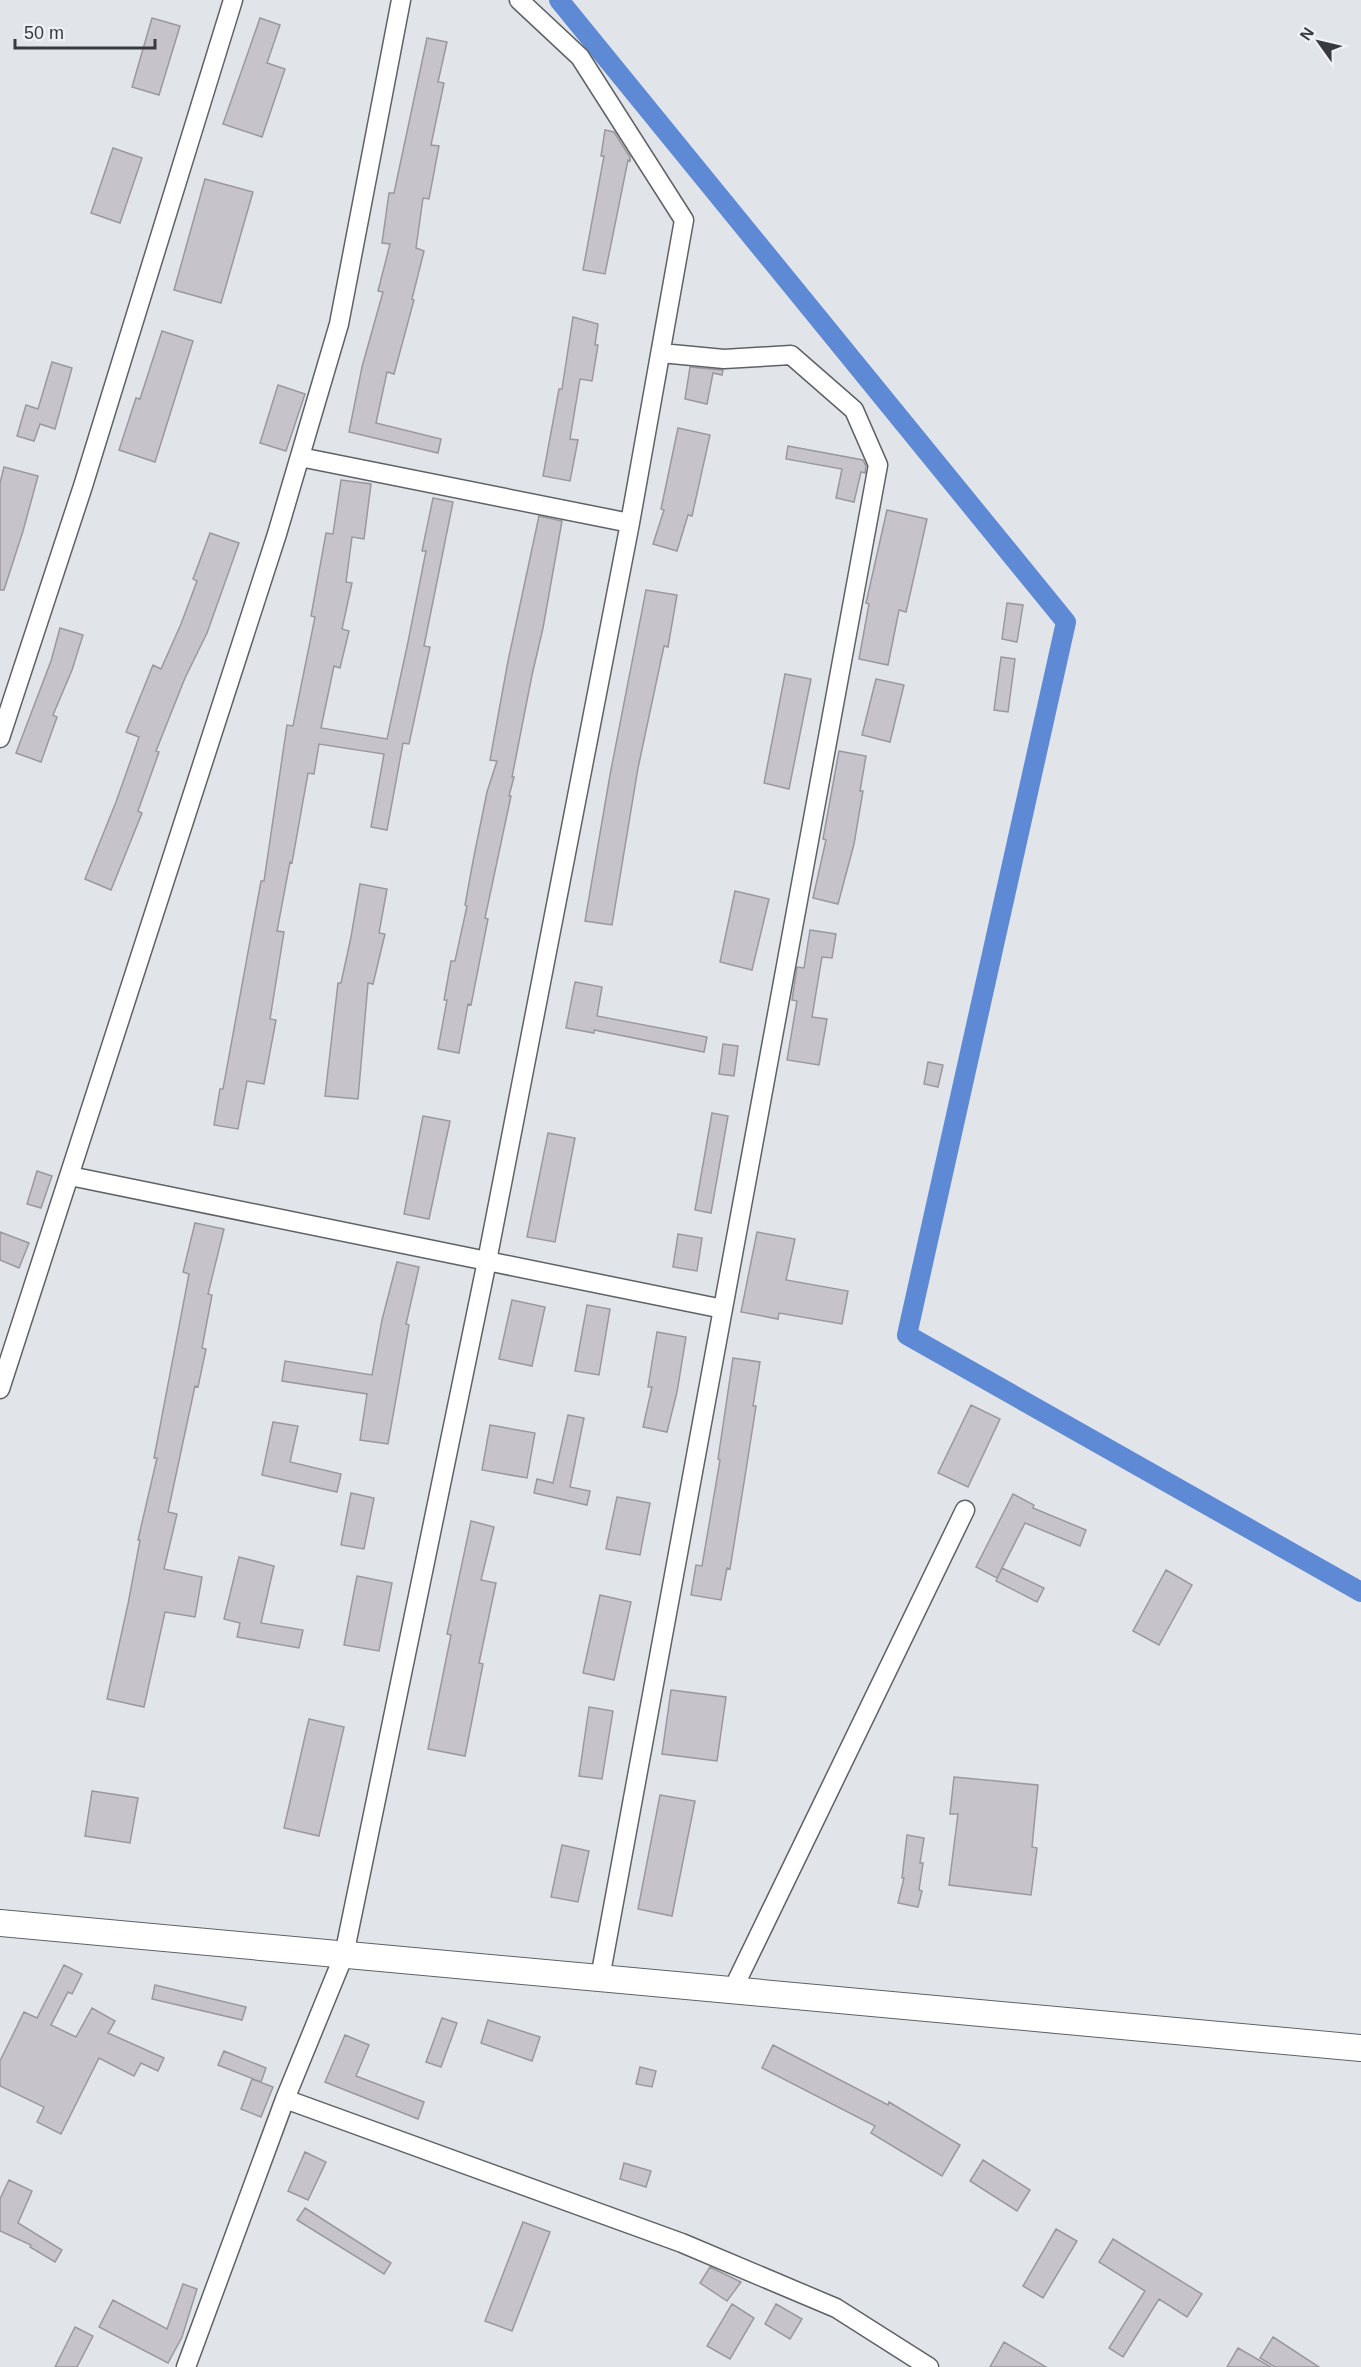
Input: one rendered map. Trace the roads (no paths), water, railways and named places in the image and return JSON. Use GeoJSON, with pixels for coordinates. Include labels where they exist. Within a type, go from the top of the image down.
{"type":"FeatureCollection","features":[{"type":"Feature","properties":{"kind":"street"},"geometry":{"type":"LineString","coordinates":[[0,738],[86,475],[233,0]]}},
{"type":"Feature","properties":{"kind":"street"},"geometry":{"type":"LineString","coordinates":[[0,1389],[300,457],[339,324],[401,0]]}},
{"type":"Feature","properties":{"kind":"street"},"geometry":{"type":"LineString","coordinates":[[186,2367],[285,2099],[344,1955],[487,1261],[630,523],[684,220],[580,57],[519,0]]}},
{"type":"Feature","properties":{"kind":"street"},"geometry":{"type":"LineString","coordinates":[[600,1978],[878,465],[854,410],[791,355],[724,359],[660,353]]}},
{"type":"Feature","properties":{"kind":"street"},"geometry":{"type":"LineString","coordinates":[[300,457],[630,523]]}},
{"type":"Feature","properties":{"kind":"street"},"geometry":{"type":"LineString","coordinates":[[70,1176],[723,1309]]}},
{"type":"Feature","properties":{"kind":"street"},"geometry":{"type":"LineString","coordinates":[[732,1991],[965,1510]]}},
{"type":"Feature","properties":{"kind":"street"},"geometry":{"type":"LineString","coordinates":[[0,1923],[1361,2048]]}},
{"type":"Feature","properties":{"kind":"street"},"geometry":{"type":"LineString","coordinates":[[285,2099],[682,2243],[836,2308],[929,2367]]}},
{"type":"Feature","properties":{"kind":"waterway"},"geometry":{"type":"LineString","coordinates":[[559,0],[1066,622],[907,1335],[1361,1592]]}}]}
